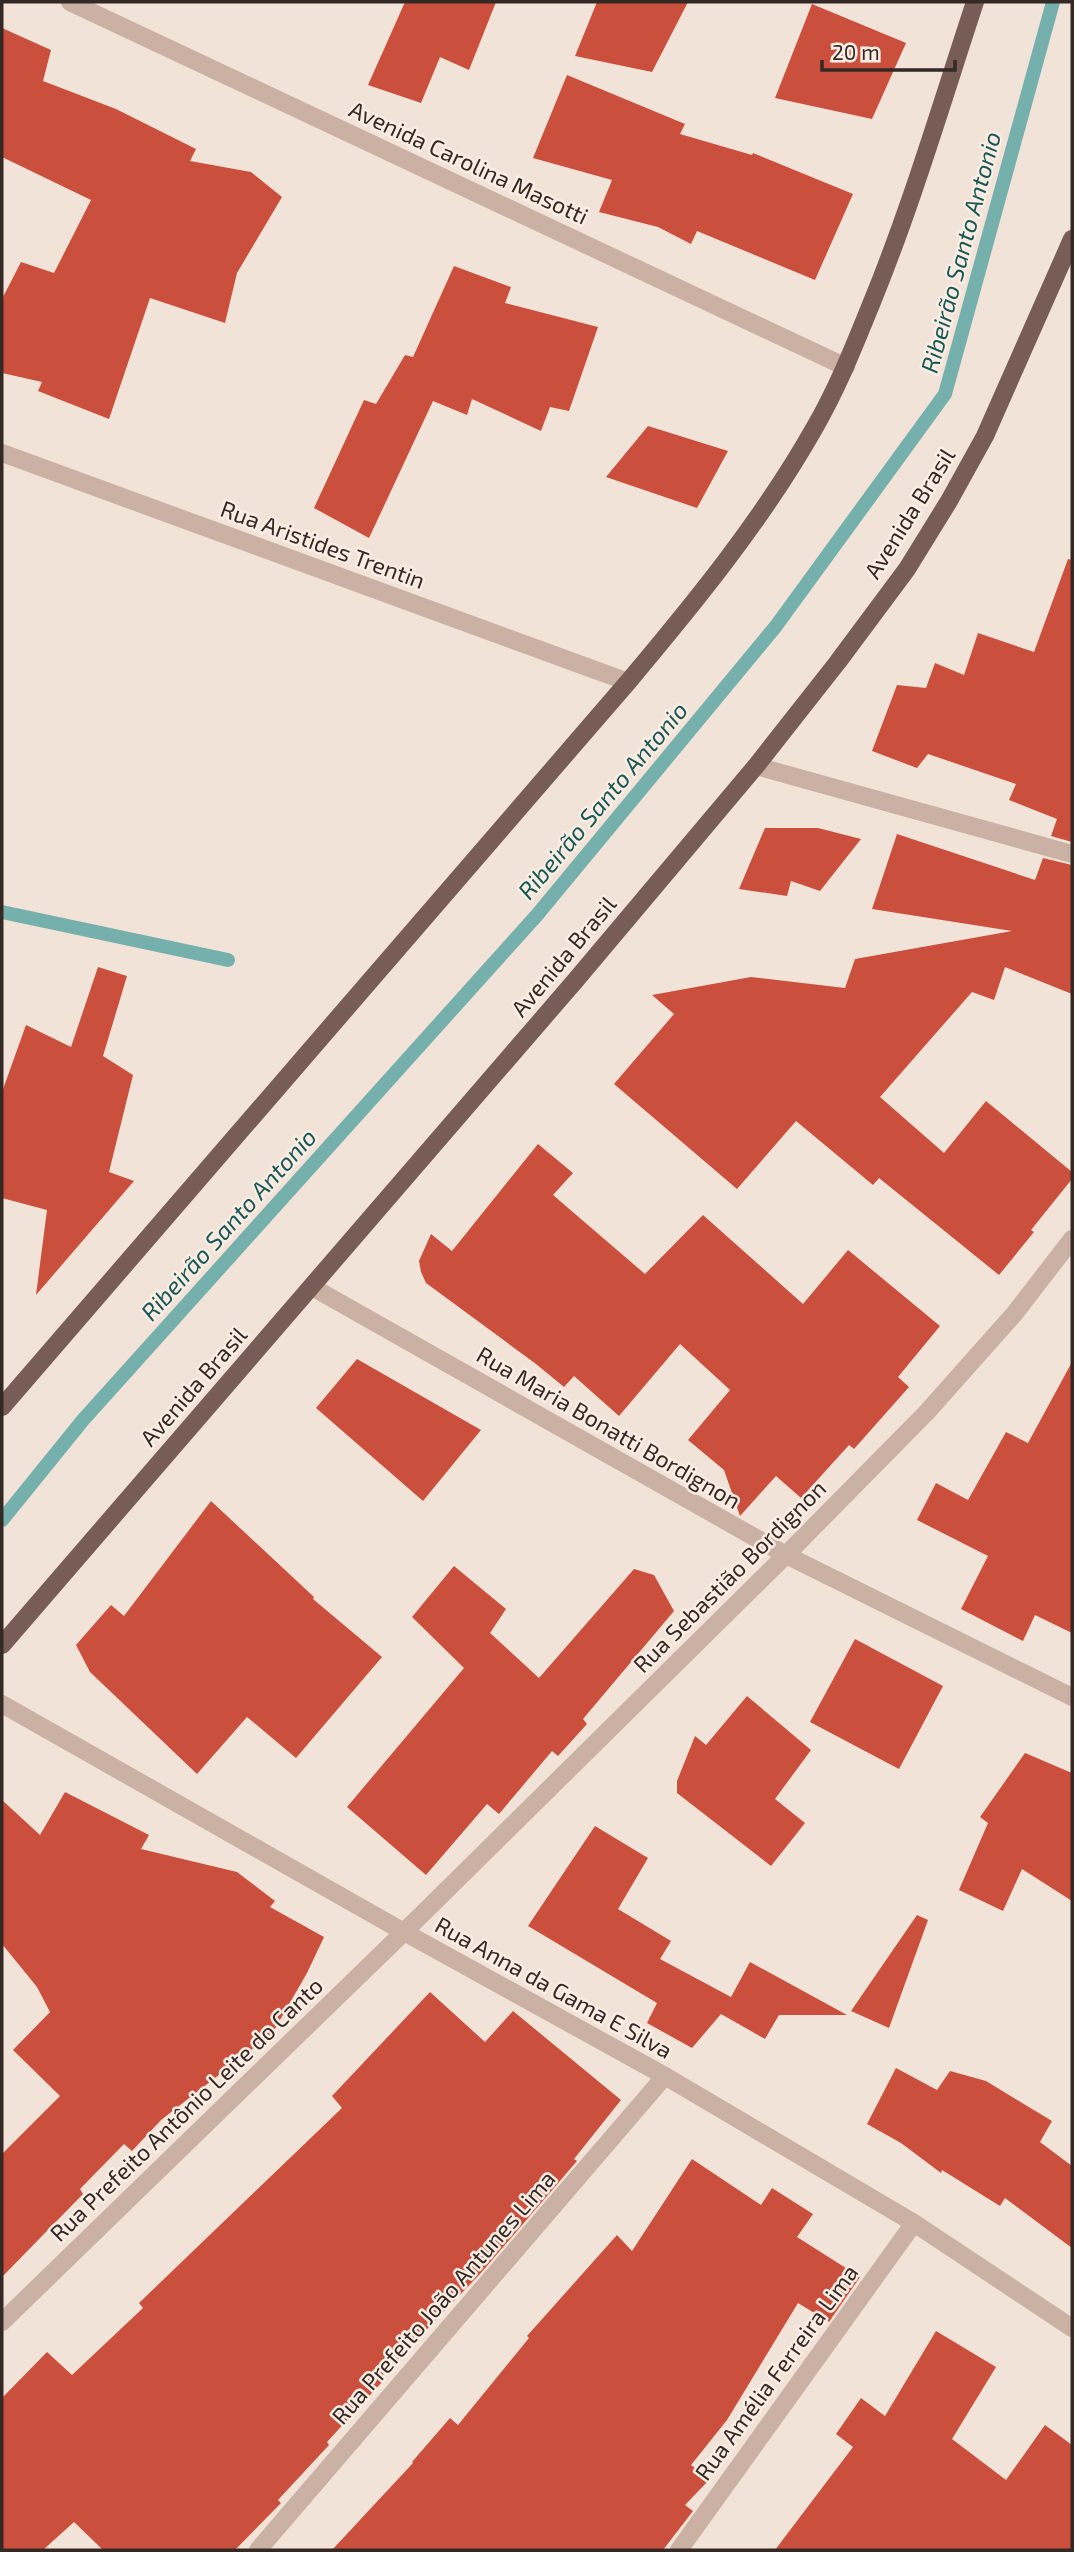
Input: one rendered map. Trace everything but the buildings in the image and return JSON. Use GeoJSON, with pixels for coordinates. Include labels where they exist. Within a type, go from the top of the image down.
{"type":"FeatureCollection","features":[{"type":"Feature","properties":{"kind":"main road"},"geometry":{"type":"LineString","coordinates":[[2,1406],[628,682],[693,605],[778,488],[816,425],[846,367],[909,206],[975,2]]}},
{"type":"Feature","properties":{"kind":"main road","name":"Avenida Brasil"},"geometry":{"type":"LineString","coordinates":[[2,1645],[312,1287],[756,766],[837,663],[907,569],[949,501],[985,436],[1072,239]]}},
{"type":"Feature","properties":{"kind":"street","name":"Avenida Carolina Masotti"},"geometry":{"type":"LineString","coordinates":[[70,2],[846,367]]}},
{"type":"Feature","properties":{"kind":"street","name":"Rua Aristides Trentin"},"geometry":{"type":"LineString","coordinates":[[2,453],[628,682]]}},
{"type":"Feature","properties":{"kind":"street"},"geometry":{"type":"LineString","coordinates":[[756,766],[1072,855]]}},
{"type":"Feature","properties":{"kind":"street","name":"Rua Sebastião Bordignon"},"geometry":{"type":"LineString","coordinates":[[404,1933],[927,1412],[1015,1313],[1072,1239]]}},
{"type":"Feature","properties":{"kind":"street","name":"Rua Maria Bonatti Bordignon"},"geometry":{"type":"LineString","coordinates":[[312,1287],[786,1555],[1072,1698]]}},
{"type":"Feature","properties":{"kind":"street","name":"Rua Anna da Gama E Silva"},"geometry":{"type":"LineString","coordinates":[[2,1704],[404,1933],[665,2076],[914,2222],[1072,2328]]}},
{"type":"Feature","properties":{"kind":"street","name":"Rua Prefeito Antônio Leite do Canto"},"geometry":{"type":"LineString","coordinates":[[2,2322],[404,1933]]}},
{"type":"Feature","properties":{"kind":"street","name":"Rua Prefeito João Antunes Lima"},"geometry":{"type":"LineString","coordinates":[[258,2550],[665,2076]]}},
{"type":"Feature","properties":{"kind":"street","name":"Rua Amélia Ferreira Lima"},"geometry":{"type":"LineString","coordinates":[[679,2550],[914,2222]]}},
{"type":"Feature","properties":{"kind":"waterway","name":"Ribeirão Santo Antonio"},"geometry":{"type":"LineString","coordinates":[[2,1520],[83,1420],[537,915],[776,626],[945,394],[1053,2]]}},
{"type":"Feature","properties":{"kind":"waterway"},"geometry":{"type":"LineString","coordinates":[[2,912],[228,960]]}}]}
